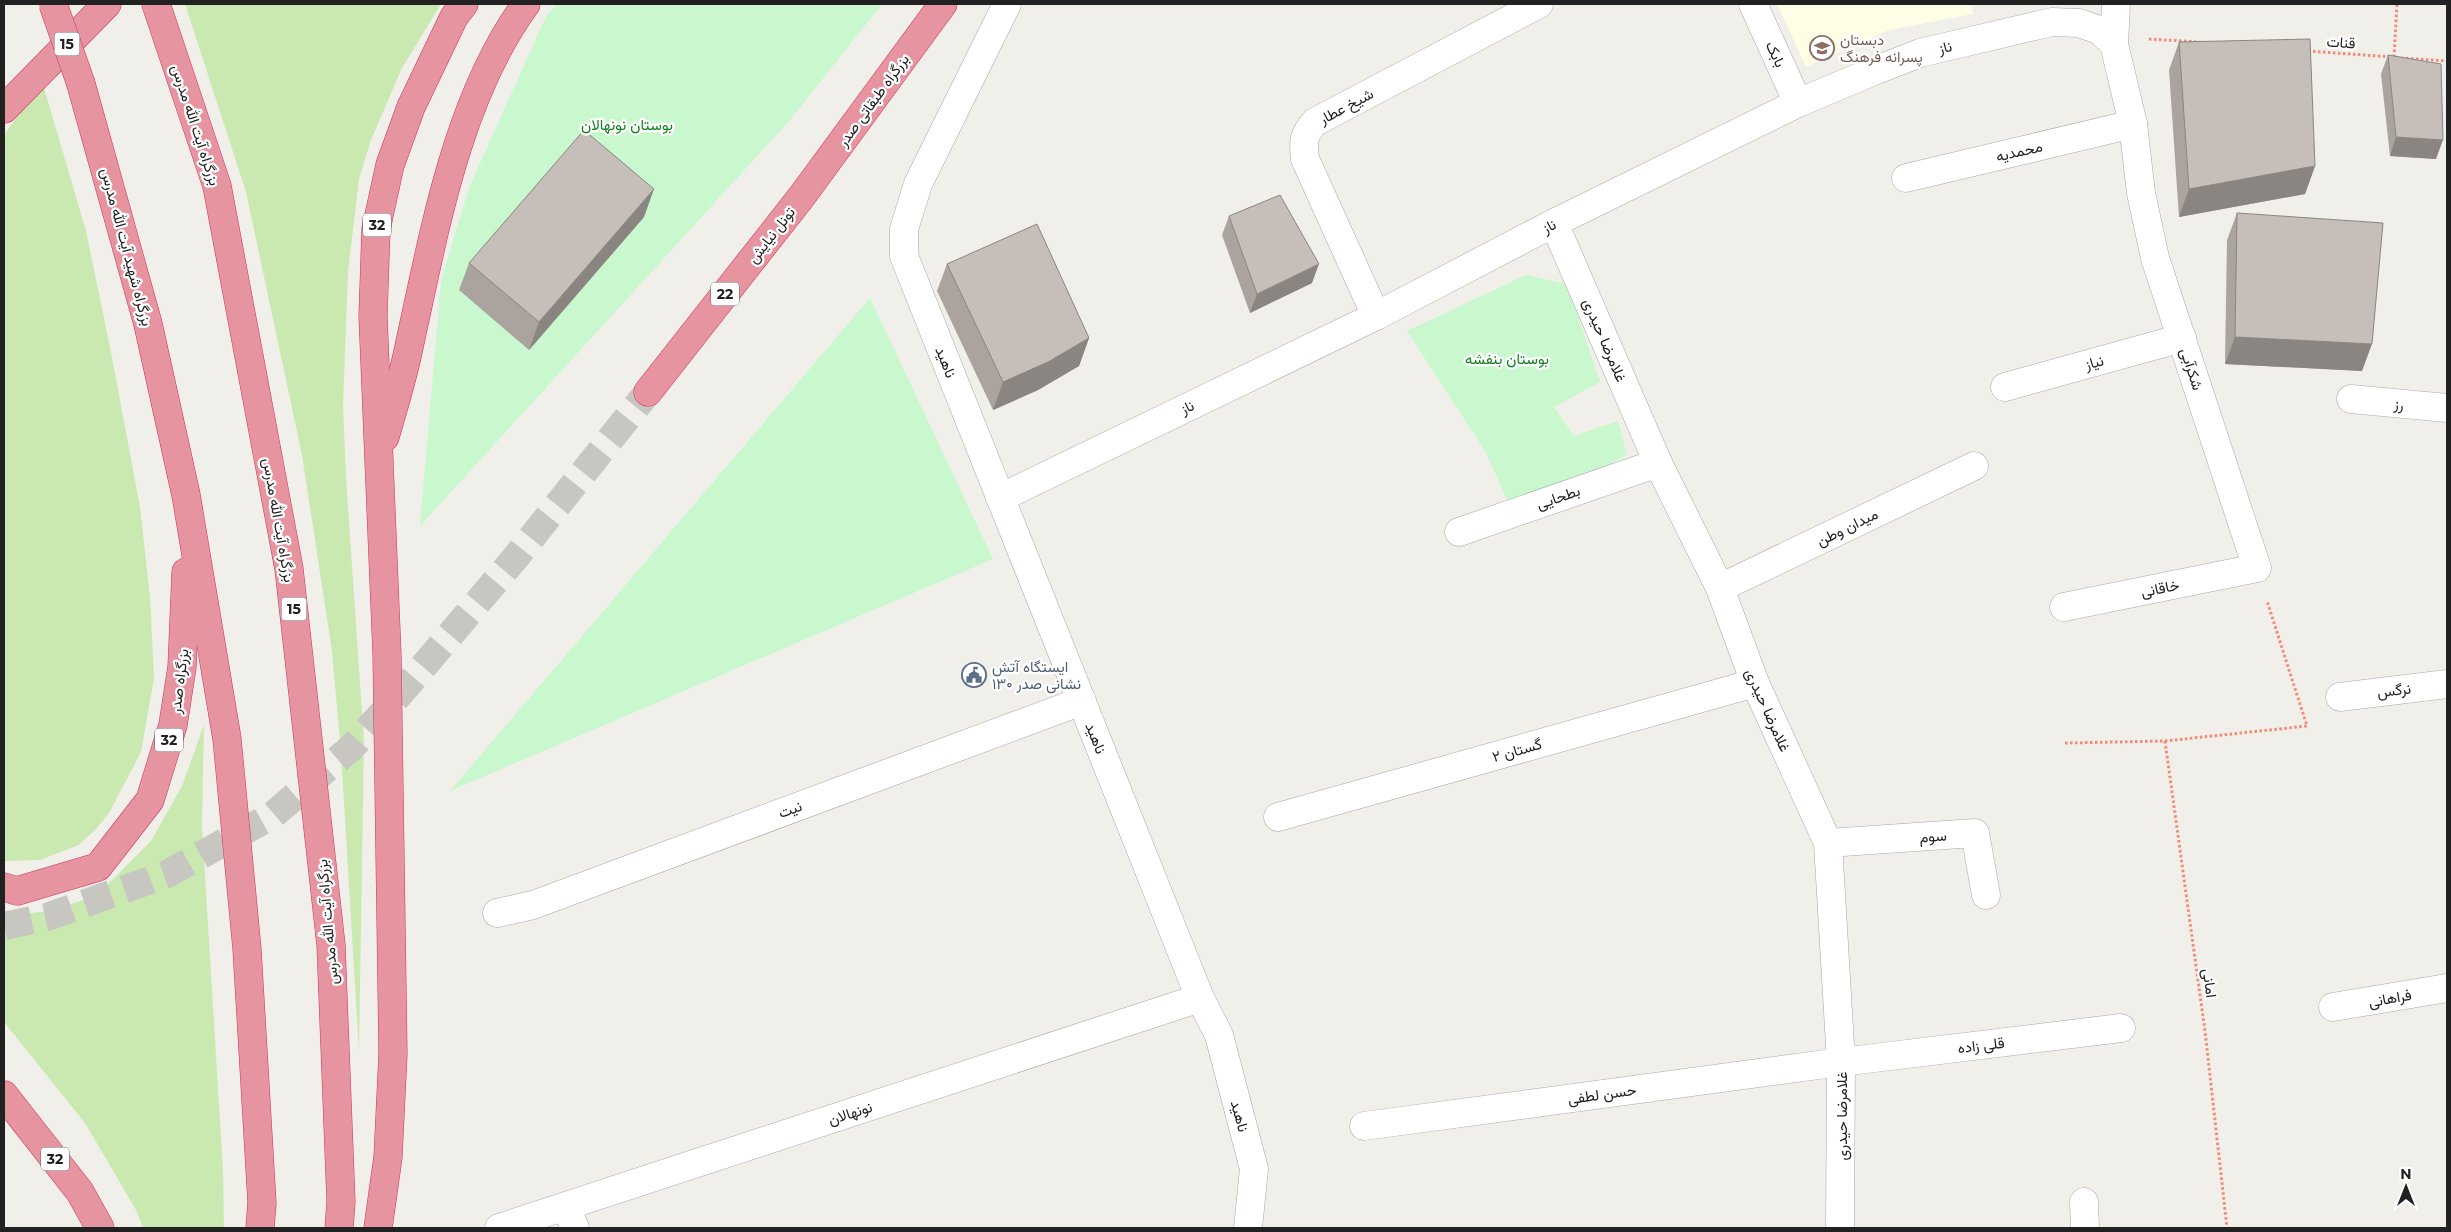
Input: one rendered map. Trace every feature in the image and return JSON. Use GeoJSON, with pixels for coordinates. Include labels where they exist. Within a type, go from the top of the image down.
{"type":"FeatureCollection","features":[{"type":"Feature","properties":{"kind":"highway","name":"بزرگراه شهید آیت الله مدرس"},"geometry":{"type":"LineString","coordinates":[[53,4],[81,84],[148,324],[186,495]]}},
{"type":"Feature","properties":{"kind":"highway"},"geometry":{"type":"LineString","coordinates":[[4,109],[107,4]]}},
{"type":"Feature","properties":{"kind":"highway","name":"بزرگراه آیت الله مدرس"},"geometry":{"type":"LineString","coordinates":[[156,4],[217,186],[289,569],[331,945],[341,1202],[339,1228]]}},
{"type":"Feature","properties":{"kind":"highway","name":"32"},"geometry":{"type":"LineString","coordinates":[[378,465],[373,316],[376,229],[390,165],[411,107],[454,17],[464,4]]}},
{"type":"Feature","properties":{"kind":"highway"},"geometry":{"type":"LineString","coordinates":[[378,1228],[388,1157],[394,1054],[387,655],[378,465],[410,344],[434,226],[467,118],[508,28],[526,4]]}},
{"type":"Feature","properties":{"kind":"highway","name":"بزرگراه طبقاتی صدر"},"geometry":{"type":"LineString","coordinates":[[802,196],[943,4]]}},
{"type":"Feature","properties":{"kind":"highway","name":"تونل نیایش"},"geometry":{"type":"LineString","coordinates":[[648,392],[802,196]]}},
{"type":"Feature","properties":{"kind":"highway","name":"بزرگراه صدر"},"geometry":{"type":"LineString","coordinates":[[4,887],[18,892],[98,867],[150,800],[173,725],[182,667],[186,608],[186,495]]}},
{"type":"Feature","properties":{"kind":"highway","name":"15"},"geometry":{"type":"LineString","coordinates":[[186,495],[227,739],[247,949],[262,1203],[260,1228]]}},
{"type":"Feature","properties":{"kind":"highway","name":"32"},"geometry":{"type":"LineString","coordinates":[[4,1095],[80,1192],[100,1228]]}},
{"type":"Feature","properties":{"kind":"street","name":"ناهید"},"geometry":{"type":"LineString","coordinates":[[1007,4],[918,184],[904,229],[904,256],[1200,998],[1219,1035],[1254,1169],[1248,1228]]}},
{"type":"Feature","properties":{"kind":"street","name":"شیخ عطار"},"geometry":{"type":"LineString","coordinates":[[1376,316],[1305,159],[1305,133],[1315,122],[1539,4]]}},
{"type":"Feature","properties":{"kind":"street","name":"بابک"},"geometry":{"type":"LineString","coordinates":[[1753,4],[1798,104]]}},
{"type":"Feature","properties":{"kind":"street","name":"شکرآبی"},"geometry":{"type":"LineString","coordinates":[[2116,4],[2114,44],[2133,124],[2141,193],[2155,258],[2257,568]]}},
{"type":"Feature","properties":{"kind":"street","name":"ناز"},"geometry":{"type":"LineString","coordinates":[[1000,498],[1376,316],[1554,223],[1798,104],[1920,54],[2052,22],[2078,23],[2099,30],[2114,44]]}},
{"type":"Feature","properties":{"kind":"street","name":"محمدیه"},"geometry":{"type":"LineString","coordinates":[[1906,178],[2133,124]]}},
{"type":"Feature","properties":{"kind":"street","name":"غلامرضا حیدری"},"geometry":{"type":"LineString","coordinates":[[1554,223],[1658,463],[1720,588],[1755,683],[1828,843],[1841,1062],[1840,1228]]}},
{"type":"Feature","properties":{"kind":"street","name":"نیاز"},"geometry":{"type":"LineString","coordinates":[[2005,387],[2182,338]]}},
{"type":"Feature","properties":{"kind":"street","name":"رز"},"geometry":{"type":"LineString","coordinates":[[2351,399],[2447,408]]}},
{"type":"Feature","properties":{"kind":"street","name":"بطحایی"},"geometry":{"type":"LineString","coordinates":[[1459,532],[1658,463]]}},
{"type":"Feature","properties":{"kind":"street","name":"میدان وطن"},"geometry":{"type":"LineString","coordinates":[[1720,588],[1974,466]]}},
{"type":"Feature","properties":{"kind":"street","name":"خاقانی"},"geometry":{"type":"LineString","coordinates":[[2064,607],[2257,568]]}},
{"type":"Feature","properties":{"kind":"street","name":"گستان ۲"},"geometry":{"type":"LineString","coordinates":[[1278,817],[1755,683]]}},
{"type":"Feature","properties":{"kind":"street","name":"نرگس"},"geometry":{"type":"LineString","coordinates":[[2340,696],[2447,684]]}},
{"type":"Feature","properties":{"kind":"street","name":"نیت"},"geometry":{"type":"LineString","coordinates":[[497,913],[533,905],[1082,701]]}},
{"type":"Feature","properties":{"kind":"street","name":"سوم"},"geometry":{"type":"LineString","coordinates":[[1828,843],[1975,833],[1986,895]]}},
{"type":"Feature","properties":{"kind":"street","name":"فراهانی"},"geometry":{"type":"LineString","coordinates":[[2333,1007],[2447,988]]}},
{"type":"Feature","properties":{"kind":"street","name":"نونهالان"},"geometry":{"type":"LineString","coordinates":[[499,1228],[571,1218],[1200,998]]}},
{"type":"Feature","properties":{"kind":"street","name":"قلی زاده"},"geometry":{"type":"LineString","coordinates":[[1841,1062],[2121,1028]]}},
{"type":"Feature","properties":{"kind":"street","name":"حسن لطفی"},"geometry":{"type":"LineString","coordinates":[[1364,1126],[1841,1062]]}},
{"type":"Feature","properties":{"kind":"path"},"geometry":{"type":"LineString","coordinates":[[2394,57],[2397,4]]}},
{"type":"Feature","properties":{"kind":"path"},"geometry":{"type":"LineString","coordinates":[[2114,44],[2151,38],[2209,43]]}},
{"type":"Feature","properties":{"kind":"path","name":"قنات"},"geometry":{"type":"LineString","coordinates":[[2306,50],[2447,61]]}},
{"type":"Feature","properties":{"kind":"path"},"geometry":{"type":"LineString","coordinates":[[2065,743],[2165,742],[2306,726],[2257,568]]}},
{"type":"Feature","properties":{"kind":"path","name":"امانی"},"geometry":{"type":"LineString","coordinates":[[2165,742],[2205,1031],[2228,1228]]}},
{"type":"Feature","properties":{"kind":"shaded area","name":"دبستان پسرانه فرهنگ"},"geometry":{"type":"Polygon","coordinates":[[[1777,4],[1972,4],[1973,14],[1889,30],[1806,67],[1777,4]]]}},
{"type":"Feature","properties":{"kind":"green space"},"geometry":{"type":"Polygon","coordinates":[[[185,4],[441,4],[402,68],[371,140],[359,179],[348,272],[343,406],[346,478],[364,741],[359,1052],[341,753],[332,651],[302,455],[246,192],[185,4]]]}},
{"type":"Feature","properties":{"kind":"green space","name":"بوستان نونهالان"},"geometry":{"type":"Polygon","coordinates":[[[557,4],[882,4],[790,120],[420,526],[441,281],[469,188],[546,16],[557,4]]]}},
{"type":"Feature","properties":{"kind":"green space"},"geometry":{"type":"Polygon","coordinates":[[[42,81],[86,231],[110,347],[140,507],[150,597],[154,678],[141,752],[109,813],[96,829],[79,845],[40,860],[4,861],[4,135],[42,81]]]}},
{"type":"Feature","properties":{"kind":"green space","name":"بوستان بنفشه"},"geometry":{"type":"Polygon","coordinates":[[[1526,275],[1567,284],[1600,382],[1554,407],[1574,436],[1618,421],[1627,455],[1581,480],[1509,504],[1485,451],[1407,331],[1526,275]]]}},
{"type":"Feature","properties":{"kind":"green space"},"geometry":{"type":"Polygon","coordinates":[[[870,298],[993,559],[450,791],[870,298]]]}},
{"type":"Feature","properties":{"kind":"green space"},"geometry":{"type":"Polygon","coordinates":[[[204,725],[202,826],[223,1170],[224,1228],[143,1228],[136,1210],[85,1123],[4,1022],[4,916],[49,911],[96,896],[151,841],[182,786],[204,725]]]}},
{"type":"Feature","properties":{"kind":"building"},"geometry":{"type":"Polygon","coordinates":[[[2310,39],[2315,166],[2189,189],[2179,42],[2310,39]]]}},
{"type":"Feature","properties":{"kind":"building"},"geometry":{"type":"Polygon","coordinates":[[[2388,55],[2441,64],[2443,140],[2396,137],[2388,55]]]}},
{"type":"Feature","properties":{"kind":"building"},"geometry":{"type":"Polygon","coordinates":[[[584,130],[654,189],[539,322],[469,263],[584,130]]]}},
{"type":"Feature","properties":{"kind":"building"},"geometry":{"type":"Polygon","coordinates":[[[1280,195],[1319,264],[1257,294],[1229,216],[1280,195]]]}},
{"type":"Feature","properties":{"kind":"building"},"geometry":{"type":"Polygon","coordinates":[[[2237,213],[2383,223],[2372,344],[2235,337],[2237,213]]]}},
{"type":"Feature","properties":{"kind":"building"},"geometry":{"type":"Polygon","coordinates":[[[1037,224],[1089,338],[1048,362],[1003,382],[947,264],[1037,224]]]}},
{"type":"Feature","properties":{"kind":"tunnel"},"geometry":{"type":"LineString","coordinates":[[4,926],[47,917],[167,874],[273,815],[352,747],[406,687],[516,557],[648,392]]}},
{"type":"Feature","properties":{"kind":"place","name":"دبستان پسرانه فرهنگ"},"geometry":{"type":"Point","coordinates":[1822,48]}},
{"type":"Feature","properties":{"kind":"place","name":"ایستگاه آتش نشانی صدر ۱۳۰"},"geometry":{"type":"Point","coordinates":[974,675]}}]}
